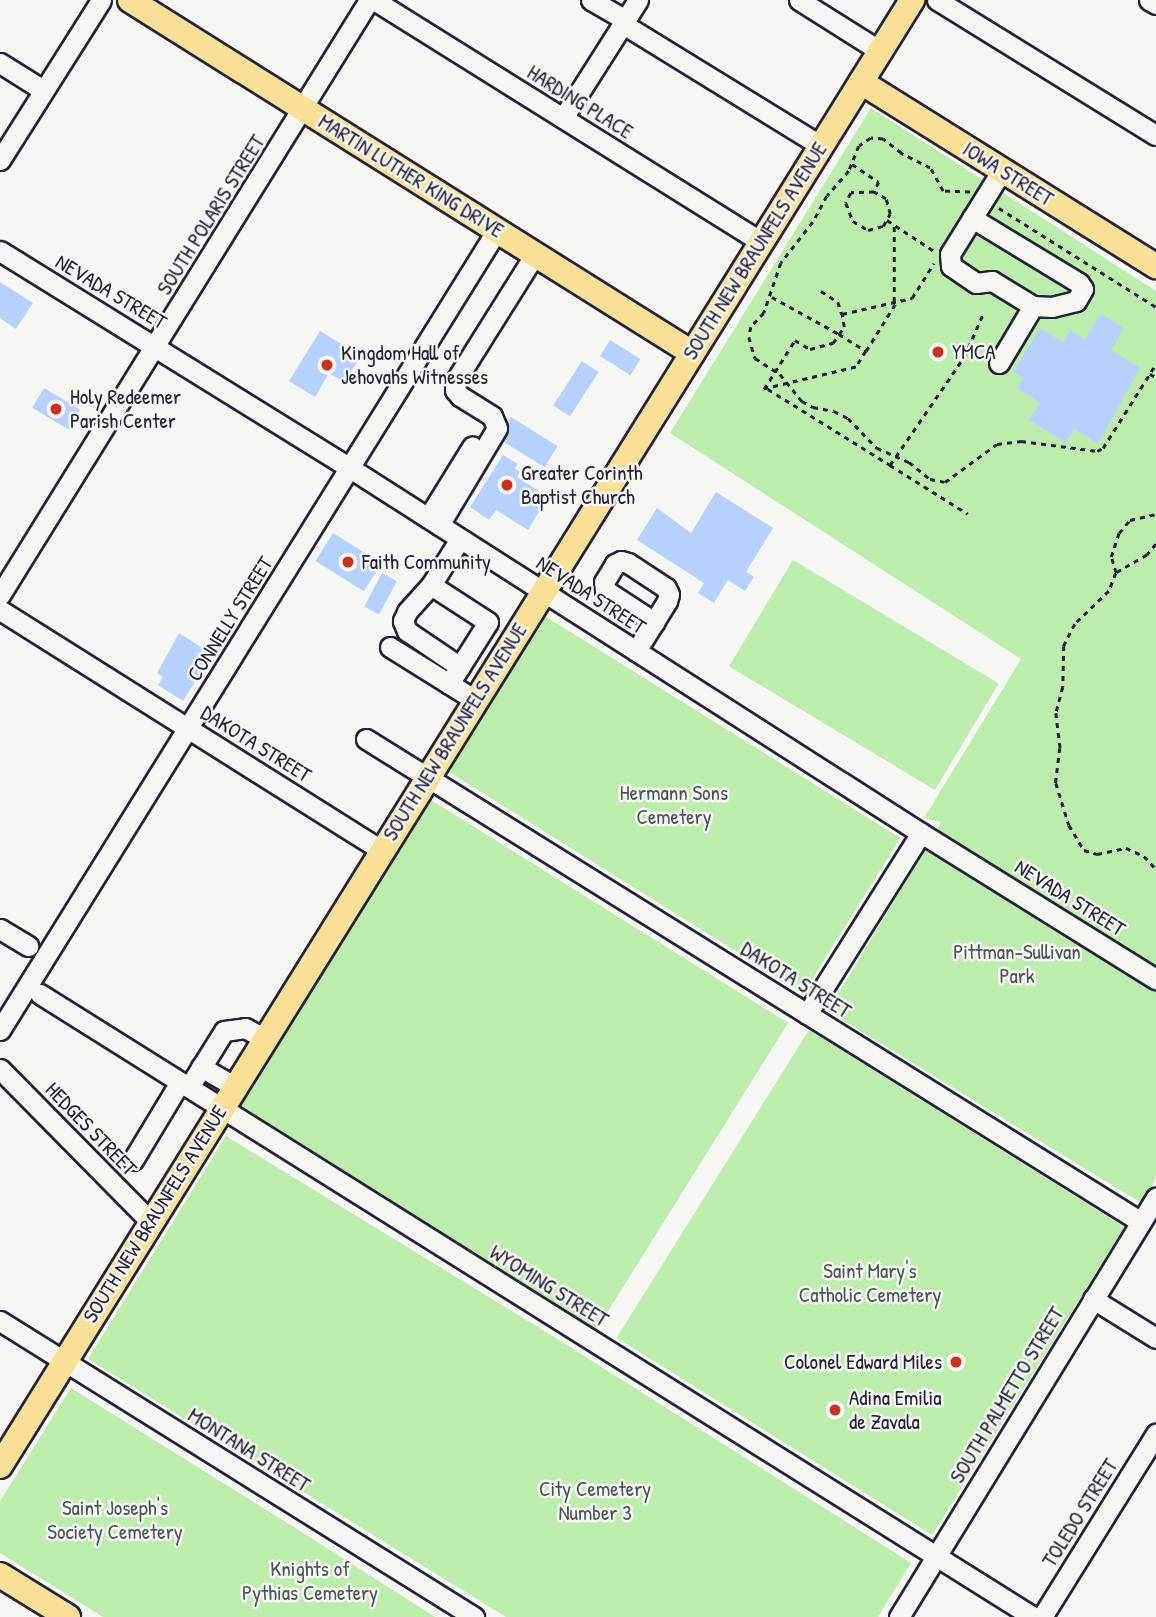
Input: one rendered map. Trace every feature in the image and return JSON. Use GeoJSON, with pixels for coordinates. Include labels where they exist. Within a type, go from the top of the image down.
{"type":"FeatureCollection","features":[{"type":"Feature","properties":{"kind":"main road","name":"MARTIN LUTHER KING DRIVE"},"geometry":{"type":"LineString","coordinates":[[130,0],[692,352]]}},
{"type":"Feature","properties":{"kind":"main road","name":"SOUTH NEW BRAUNFELS AVENUE"},"geometry":{"type":"LineString","coordinates":[[0,1466],[912,0]]}},
{"type":"Feature","properties":{"kind":"main road","name":"IOWA STREET"},"geometry":{"type":"LineString","coordinates":[[861,82],[1156,267]]}},
{"type":"Feature","properties":{"kind":"main road"},"geometry":{"type":"LineString","coordinates":[[0,1575],[68,1617]]}},
{"type":"Feature","properties":{"kind":"street"},"geometry":{"type":"LineString","coordinates":[[0,160],[101,0]]}},
{"type":"Feature","properties":{"kind":"street","name":"SOUTH POLARIS STREET"},"geometry":{"type":"LineString","coordinates":[[0,595],[372,0]]}},
{"type":"Feature","properties":{"kind":"street","name":"HARDING PLACE"},"geometry":{"type":"LineString","coordinates":[[372,0],[761,242]]}},
{"type":"Feature","properties":{"kind":"street"},"geometry":{"type":"LineString","coordinates":[[591,0],[821,146]]}},
{"type":"Feature","properties":{"kind":"street"},"geometry":{"type":"LineString","coordinates":[[563,118],[638,0]]}},
{"type":"Feature","properties":{"kind":"street"},"geometry":{"type":"LineString","coordinates":[[799,0],[880,51]]}},
{"type":"Feature","properties":{"kind":"street"},"geometry":{"type":"LineString","coordinates":[[937,0],[1156,135]]}},
{"type":"Feature","properties":{"kind":"street"},"geometry":{"type":"LineString","coordinates":[[1149,0],[1156,5]]}},
{"type":"Feature","properties":{"kind":"street"},"geometry":{"type":"LineString","coordinates":[[0,63],[43,90]]}},
{"type":"Feature","properties":{"kind":"street"},"geometry":{"type":"LineString","coordinates":[[972,218],[1079,283],[1083,289],[1076,301],[1052,307],[1033,306],[992,281],[976,283],[951,266],[950,254],[972,218],[1002,170]]}},
{"type":"Feature","properties":{"kind":"street","name":"CONNELLY STREET"},"geometry":{"type":"LineString","coordinates":[[0,1030],[498,230]]}},
{"type":"Feature","properties":{"kind":"street","name":"NEVADA STREET"},"geometry":{"type":"LineString","coordinates":[[0,251],[350,468],[921,833],[1156,979]]}},
{"type":"Feature","properties":{"kind":"street"},"geometry":{"type":"LineString","coordinates":[[434,522],[494,435],[495,421],[492,416],[460,396],[454,387],[535,254]]}},
{"type":"Feature","properties":{"kind":"street"},"geometry":{"type":"LineString","coordinates":[[999,363],[1033,306]]}},
{"type":"Feature","properties":{"kind":"street"},"geometry":{"type":"LineString","coordinates":[[460,539],[431,585],[413,603],[403,621],[407,631],[415,639],[460,667]]}},
{"type":"Feature","properties":{"kind":"street"},"geometry":{"type":"LineString","coordinates":[[431,585],[488,622],[449,684]]}},
{"type":"Feature","properties":{"kind":"street","name":"DAKOTA STREET"},"geometry":{"type":"LineString","coordinates":[[0,610],[382,850]]}},
{"type":"Feature","properties":{"kind":"street"},"geometry":{"type":"LineString","coordinates":[[636,651],[654,622]]}},
{"type":"Feature","properties":{"kind":"street"},"geometry":{"type":"LineString","coordinates":[[390,647],[475,701]]}},
{"type":"Feature","properties":{"kind":"street","name":"DAKOTA STREET"},"geometry":{"type":"LineString","coordinates":[[366,739],[1141,1222]]}},
{"type":"Feature","properties":{"kind":"street"},"geometry":{"type":"LineString","coordinates":[[807,1014],[921,833]]}},
{"type":"Feature","properties":{"kind":"street"},"geometry":{"type":"LineString","coordinates":[[0,929],[28,946]]}},
{"type":"Feature","properties":{"kind":"street","name":"WYOMING STREET"},"geometry":{"type":"LineString","coordinates":[[40,995],[1033,1617]]}},
{"type":"Feature","properties":{"kind":"street"},"geometry":{"type":"LineString","coordinates":[[133,1160],[224,1031],[246,1028],[264,1038]]}},
{"type":"Feature","properties":{"kind":"street"},"geometry":{"type":"LineString","coordinates":[[201,1067],[234,1086]]}},
{"type":"Feature","properties":{"kind":"street","name":"HEDGES STREET"},"geometry":{"type":"LineString","coordinates":[[0,1069],[150,1221]]}},
{"type":"Feature","properties":{"kind":"street"},"geometry":{"type":"LineString","coordinates":[[0,1077],[21,1090]]}},
{"type":"Feature","properties":{"kind":"street","name":"SOUTH PALMETTO STREET"},"geometry":{"type":"LineString","coordinates":[[899,1617],[1156,1198]]}},
{"type":"Feature","properties":{"kind":"street"},"geometry":{"type":"LineString","coordinates":[[1093,1299],[1156,1338]]}},
{"type":"Feature","properties":{"kind":"street","name":"MONTANA STREET"},"geometry":{"type":"LineString","coordinates":[[0,1321],[474,1617]]}},
{"type":"Feature","properties":{"kind":"street","name":"TOLEDO STREET"},"geometry":{"type":"LineString","coordinates":[[1042,1617],[1156,1434]]}},
{"type":"Feature","properties":{"kind":"path"},"geometry":{"type":"LineString","coordinates":[[977,193],[943,191],[930,168],[901,153],[883,139],[871,138],[859,146],[852,164],[781,263],[764,313],[751,327],[749,337],[755,358],[789,383],[802,401],[848,418],[877,448],[896,455],[930,479],[945,482],[997,444],[1021,441],[1097,451],[1103,448],[1156,364]]}},
{"type":"Feature","properties":{"kind":"path"},"geometry":{"type":"LineString","coordinates":[[852,164],[879,182],[874,192]]}},
{"type":"Feature","properties":{"kind":"path"},"geometry":{"type":"LineString","coordinates":[[874,192],[886,199],[890,214],[883,226],[868,230],[853,221],[846,203],[851,193],[874,192]]}},
{"type":"Feature","properties":{"kind":"path"},"geometry":{"type":"LineString","coordinates":[[993,204],[1156,307]]}},
{"type":"Feature","properties":{"kind":"path"},"geometry":{"type":"LineString","coordinates":[[842,314],[912,298],[940,255],[887,220]]}},
{"type":"Feature","properties":{"kind":"path"},"geometry":{"type":"LineString","coordinates":[[767,389],[856,367],[896,301],[894,225]]}},
{"type":"Feature","properties":{"kind":"path"},"geometry":{"type":"LineString","coordinates":[[821,291],[838,302],[844,327],[833,343],[810,349],[795,340],[764,389],[968,514]]}},
{"type":"Feature","properties":{"kind":"path"},"geometry":{"type":"LineString","coordinates":[[771,297],[866,351]]}},
{"type":"Feature","properties":{"kind":"path"},"geometry":{"type":"LineString","coordinates":[[890,465],[964,357],[983,314]]}},
{"type":"Feature","properties":{"kind":"path"},"geometry":{"type":"LineString","coordinates":[[1150,374],[1156,377]]}},
{"type":"Feature","properties":{"kind":"path"},"geometry":{"type":"LineString","coordinates":[[1156,514],[1130,520],[1119,533],[1111,557],[1116,573],[1109,591],[1075,624],[1064,646],[1063,687],[1056,706],[1060,748],[1056,783],[1069,825],[1084,850],[1097,854],[1126,848],[1144,856],[1156,869]]}},
{"type":"Feature","properties":{"kind":"path"},"geometry":{"type":"LineString","coordinates":[[1116,573],[1147,555],[1156,544]]}},
{"type":"Feature","properties":{"kind":"green space","name":"Pittman-Sullivan Park"},"geometry":{"type":"Polygon","coordinates":[[[871,108],[1156,291],[1156,1178],[1143,1204],[828,1011],[941,822],[924,818],[1021,659],[670,433],[871,108]]]}},
{"type":"Feature","properties":{"kind":"green space"},"geometry":{"type":"Polygon","coordinates":[[[793,560],[999,684],[935,790],[729,666],[793,560]]]}},
{"type":"Feature","properties":{"kind":"green space","name":"Hermann Sons Cemetery"},"geometry":{"type":"Polygon","coordinates":[[[545,616],[900,838],[803,993],[448,771],[545,616]]]}},
{"type":"Feature","properties":{"kind":"green space"},"geometry":{"type":"Polygon","coordinates":[[[431,800],[788,1023],[596,1331],[239,1108],[431,800]]]}},
{"type":"Feature","properties":{"kind":"green space","name":"Saint Mary's Catholic Cemetery"},"geometry":{"type":"Polygon","coordinates":[[[809,1030],[1124,1227],[932,1535],[617,1338],[809,1030]]]}},
{"type":"Feature","properties":{"kind":"green space","name":"City Cemetery Number 3"},"geometry":{"type":"Polygon","coordinates":[[[226,1136],[559,1340],[911,1563],[878,1617],[506,1617],[88,1359],[226,1136]]]}},
{"type":"Feature","properties":{"kind":"green space","name":"Saint Joseph's Society Cemetery"},"geometry":{"type":"Polygon","coordinates":[[[71,1388],[435,1617],[103,1617],[0,1553],[0,1501],[71,1388]]]}},
{"type":"Feature","properties":{"kind":"building"},"geometry":{"type":"Polygon","coordinates":[[[0,282],[33,303],[16,329],[0,318],[0,282]]]}},
{"type":"Feature","properties":{"kind":"building"},"geometry":{"type":"Polygon","coordinates":[[[1101,314],[1124,328],[1111,350],[1140,368],[1098,444],[1074,429],[1066,443],[1029,420],[1040,403],[1017,388],[1023,378],[1013,372],[1040,328],[1063,342],[1070,330],[1085,339],[1101,314]]]}},
{"type":"Feature","properties":{"kind":"building","name":"Kingdom Hall of Jehovahs Witnesses"},"geometry":{"type":"Polygon","coordinates":[[[320,331],[361,356],[344,382],[329,373],[315,397],[289,381],[320,331]]]}},
{"type":"Feature","properties":{"kind":"building"},"geometry":{"type":"Polygon","coordinates":[[[610,340],[641,359],[630,375],[600,356],[610,340]]]}},
{"type":"Feature","properties":{"kind":"building"},"geometry":{"type":"Polygon","coordinates":[[[582,361],[599,372],[570,416],[553,405],[582,361]]]}},
{"type":"Feature","properties":{"kind":"building","name":"Holy Redeemer Parish Center"},"geometry":{"type":"Polygon","coordinates":[[[44,388],[80,410],[68,429],[32,408],[44,388]]]}},
{"type":"Feature","properties":{"kind":"building"},"geometry":{"type":"Polygon","coordinates":[[[511,417],[558,446],[544,467],[498,438],[511,417]]]}},
{"type":"Feature","properties":{"kind":"building","name":"Greater Corinth Baptist Church"},"geometry":{"type":"Polygon","coordinates":[[[503,455],[518,464],[515,468],[520,472],[517,477],[542,493],[537,499],[544,504],[528,530],[496,510],[489,520],[470,507],[503,455]]]}},
{"type":"Feature","properties":{"kind":"building"},"geometry":{"type":"Polygon","coordinates":[[[716,492],[773,528],[746,572],[754,577],[745,591],[728,580],[714,603],[698,593],[704,583],[637,540],[657,508],[691,533],[716,492]]]}},
{"type":"Feature","properties":{"kind":"building","name":"Faith Community"},"geometry":{"type":"Polygon","coordinates":[[[333,533],[381,563],[364,591],[316,561],[333,533]]]}},
{"type":"Feature","properties":{"kind":"building"},"geometry":{"type":"Polygon","coordinates":[[[382,573],[397,581],[379,615],[364,607],[382,573]]]}},
{"type":"Feature","properties":{"kind":"building"},"geometry":{"type":"Polygon","coordinates":[[[179,633],[212,654],[183,701],[158,685],[163,677],[157,673],[179,633]]]}},
{"type":"Feature","properties":{"kind":"place","name":"YMCA"},"geometry":{"type":"Point","coordinates":[938,352]}},
{"type":"Feature","properties":{"kind":"place","name":"Kingdom Hall of Jehovahs Witnesses"},"geometry":{"type":"Point","coordinates":[327,365]}},
{"type":"Feature","properties":{"kind":"place","name":"Holy Redeemer Parish Center"},"geometry":{"type":"Point","coordinates":[56,409]}},
{"type":"Feature","properties":{"kind":"place","name":"Greater Corinth Baptist Church"},"geometry":{"type":"Point","coordinates":[507,485]}},
{"type":"Feature","properties":{"kind":"place","name":"Faith Community"},"geometry":{"type":"Point","coordinates":[348,562]}},
{"type":"Feature","properties":{"kind":"place","name":"Colonel Edward Miles"},"geometry":{"type":"Point","coordinates":[956,1362]}},
{"type":"Feature","properties":{"kind":"place","name":"Adina Emilia de Zavala"},"geometry":{"type":"Point","coordinates":[835,1410]}},
{"type":"Feature","properties":{"kind":"park label","name":"Knights of Pythias Cemetery"},"geometry":{"type":"Point","coordinates":[310,1581]}}]}
